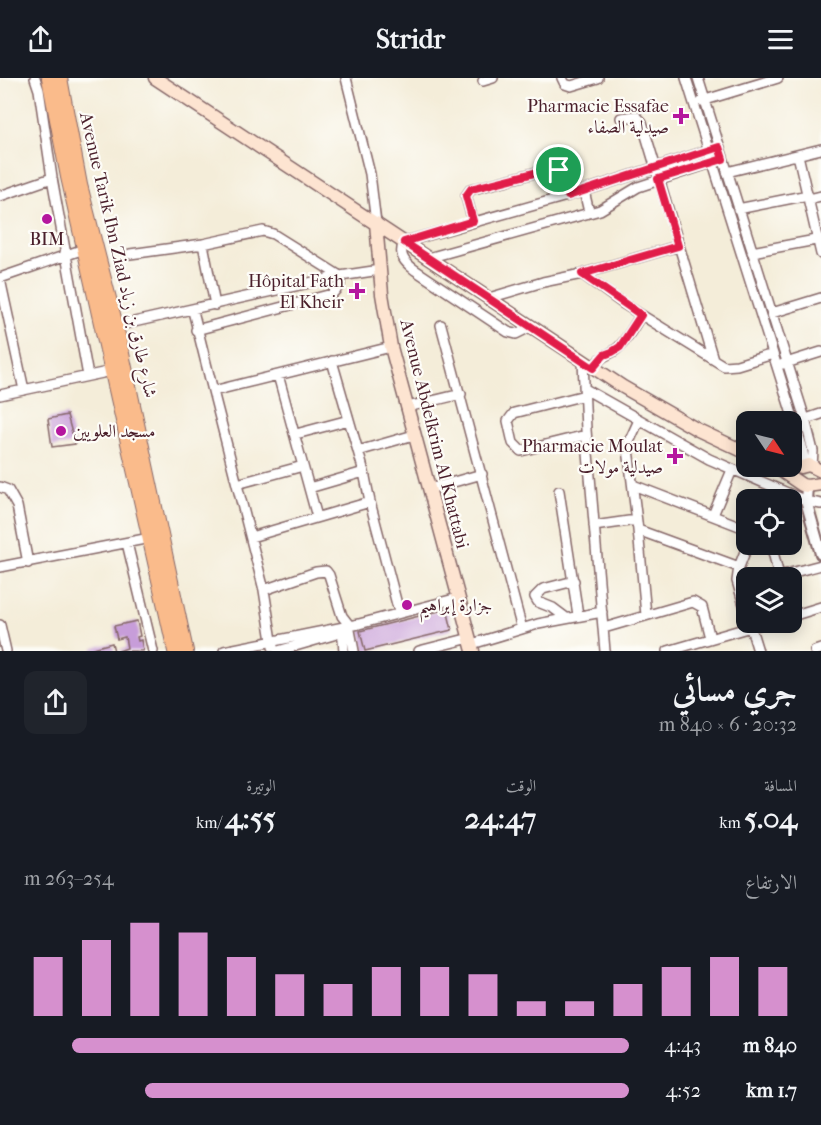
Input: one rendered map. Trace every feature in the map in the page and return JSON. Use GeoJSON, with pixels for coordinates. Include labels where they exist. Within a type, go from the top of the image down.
{"type":"FeatureCollection","features":[{"type":"Feature","properties":{"kind":"main road","name":"Avenue Tarik Ibn Ziad شارع طارق بن زياد"},"geometry":{"type":"LineString","coordinates":[[49,78],[84,249],[175,651]]}},
{"type":"Feature","properties":{"kind":"main road","name":"Avenue Tarik Ibn Ziad شارع طارق بن زياد"},"geometry":{"type":"LineString","coordinates":[[60,78],[80,185],[116,327],[186,651]]}},
{"type":"Feature","properties":{"kind":"main road"},"geometry":{"type":"LineString","coordinates":[[155,78],[588,364],[666,412],[736,447]]}},
{"type":"Feature","properties":{"kind":"main road","name":"Avenue Abdelkrim Al Khattabi"},"geometry":{"type":"LineString","coordinates":[[376,223],[391,347],[472,644]]}},
{"type":"Feature","properties":{"kind":"main road"},"geometry":{"type":"LineString","coordinates":[[811,467],[819,478],[810,484],[798,474],[811,467]]}},
{"type":"Feature","properties":{"kind":"main road"},"geometry":{"type":"LineString","coordinates":[[796,477],[810,484]]}},
{"type":"Feature","properties":{"kind":"street"},"geometry":{"type":"LineString","coordinates":[[35,78],[39,90],[65,256],[88,376]]}},
{"type":"Feature","properties":{"kind":"street"},"geometry":{"type":"LineString","coordinates":[[346,78],[370,174],[376,223]]}},
{"type":"Feature","properties":{"kind":"street"},"geometry":{"type":"LineString","coordinates":[[483,81],[493,78]]}},
{"type":"Feature","properties":{"kind":"street"},"geometry":{"type":"LineString","coordinates":[[562,78],[565,84],[571,86],[598,78]]}},
{"type":"Feature","properties":{"kind":"street"},"geometry":{"type":"LineString","coordinates":[[686,78],[714,149],[723,159],[728,172],[805,419],[813,452],[811,467]]}},
{"type":"Feature","properties":{"kind":"street"},"geometry":{"type":"LineString","coordinates":[[698,78],[705,100],[714,149],[713,162],[791,411]]}},
{"type":"Feature","properties":{"kind":"street"},"geometry":{"type":"LineString","coordinates":[[694,103],[778,78]]}},
{"type":"Feature","properties":{"kind":"street"},"geometry":{"type":"LineString","coordinates":[[621,118],[632,116],[639,118],[713,359]]}},
{"type":"Feature","properties":{"kind":"street"},"geometry":{"type":"LineString","coordinates":[[532,326],[516,334],[508,332],[407,265],[401,252],[404,242],[568,196],[714,149]]}},
{"type":"Feature","properties":{"kind":"street"},"geometry":{"type":"LineString","coordinates":[[728,172],[821,149]]}},
{"type":"Feature","properties":{"kind":"street"},"geometry":{"type":"LineString","coordinates":[[798,155],[821,254]]}},
{"type":"Feature","properties":{"kind":"street"},"geometry":{"type":"LineString","coordinates":[[428,258],[607,207],[632,189],[723,159]]}},
{"type":"Feature","properties":{"kind":"street"},"geometry":{"type":"LineString","coordinates":[[473,221],[466,196],[471,189],[554,168],[561,174],[568,196]]}},
{"type":"Feature","properties":{"kind":"street"},"geometry":{"type":"LineString","coordinates":[[0,196],[52,178]]}},
{"type":"Feature","properties":{"kind":"street"},"geometry":{"type":"LineString","coordinates":[[614,181],[617,201]]}},
{"type":"Feature","properties":{"kind":"street"},"geometry":{"type":"LineString","coordinates":[[584,191],[589,212]]}},
{"type":"Feature","properties":{"kind":"street"},"geometry":{"type":"LineString","coordinates":[[738,209],[821,196]]}},
{"type":"Feature","properties":{"kind":"street"},"geometry":{"type":"LineString","coordinates":[[130,255],[203,243],[254,231],[269,232],[340,276]]}},
{"type":"Feature","properties":{"kind":"street"},"geometry":{"type":"LineString","coordinates":[[752,252],[819,240]]}},
{"type":"Feature","properties":{"kind":"street"},"geometry":{"type":"LineString","coordinates":[[203,243],[215,305]]}},
{"type":"Feature","properties":{"kind":"street"},"geometry":{"type":"LineString","coordinates":[[489,298],[678,246]]}},
{"type":"Feature","properties":{"kind":"street"},"geometry":{"type":"LineString","coordinates":[[24,390],[0,278],[84,249]]}},
{"type":"Feature","properties":{"kind":"street"},"geometry":{"type":"LineString","coordinates":[[116,327],[340,276],[380,270]]}},
{"type":"Feature","properties":{"kind":"street"},"geometry":{"type":"LineString","coordinates":[[582,274],[641,315],[728,367],[773,354]]}},
{"type":"Feature","properties":{"kind":"street"},"geometry":{"type":"LineString","coordinates":[[196,330],[332,294],[338,288],[340,276]]}},
{"type":"Feature","properties":{"kind":"street"},"geometry":{"type":"LineString","coordinates":[[468,305],[478,290]]}},
{"type":"Feature","properties":{"kind":"street"},"geometry":{"type":"LineString","coordinates":[[260,295],[264,313]]}},
{"type":"Feature","properties":{"kind":"street"},"geometry":{"type":"LineString","coordinates":[[772,313],[821,298]]}},
{"type":"Feature","properties":{"kind":"street"},"geometry":{"type":"LineString","coordinates":[[193,311],[264,590],[275,648]]}},
{"type":"Feature","properties":{"kind":"street"},"geometry":{"type":"LineString","coordinates":[[605,651],[586,435],[585,392],[588,364],[620,347],[641,315]]}},
{"type":"Feature","properties":{"kind":"street"},"geometry":{"type":"LineString","coordinates":[[441,325],[522,629]]}},
{"type":"Feature","properties":{"kind":"street"},"geometry":{"type":"LineString","coordinates":[[213,391],[391,347]]}},
{"type":"Feature","properties":{"kind":"street"},"geometry":{"type":"LineString","coordinates":[[777,366],[821,352]]}},
{"type":"Feature","properties":{"kind":"street"},"geometry":{"type":"LineString","coordinates":[[332,361],[364,472],[399,612]]}},
{"type":"Feature","properties":{"kind":"street"},"geometry":{"type":"LineString","coordinates":[[0,395],[112,371]]}},
{"type":"Feature","properties":{"kind":"street"},"geometry":{"type":"LineString","coordinates":[[278,375],[317,517]]}},
{"type":"Feature","properties":{"kind":"street"},"geometry":{"type":"LineString","coordinates":[[586,435],[521,452],[513,443],[508,421],[514,413],[585,392],[732,470],[806,501],[821,504]]}},
{"type":"Feature","properties":{"kind":"street"},"geometry":{"type":"LineString","coordinates":[[407,407],[461,394]]}},
{"type":"Feature","properties":{"kind":"street"},"geometry":{"type":"LineString","coordinates":[[802,420],[821,414]]}},
{"type":"Feature","properties":{"kind":"street"},"geometry":{"type":"LineString","coordinates":[[296,434],[349,420]]}},
{"type":"Feature","properties":{"kind":"street"},"geometry":{"type":"LineString","coordinates":[[639,420],[628,449],[646,615]]}},
{"type":"Feature","properties":{"kind":"street"},"geometry":{"type":"LineString","coordinates":[[358,451],[414,435]]}},
{"type":"Feature","properties":{"kind":"street"},"geometry":{"type":"LineString","coordinates":[[802,446],[811,467]]}},
{"type":"Feature","properties":{"kind":"street"},"geometry":{"type":"LineString","coordinates":[[237,484],[303,466]]}},
{"type":"Feature","properties":{"kind":"street"},"geometry":{"type":"LineString","coordinates":[[713,515],[732,470]]}},
{"type":"Feature","properties":{"kind":"street"},"geometry":{"type":"LineString","coordinates":[[309,488],[364,472]]}},
{"type":"Feature","properties":{"kind":"street"},"geometry":{"type":"LineString","coordinates":[[429,489],[482,474]]}},
{"type":"Feature","properties":{"kind":"street"},"geometry":{"type":"LineString","coordinates":[[810,484],[806,501],[821,554]]}},
{"type":"Feature","properties":{"kind":"street"},"geometry":{"type":"LineString","coordinates":[[633,485],[736,524]]}},
{"type":"Feature","properties":{"kind":"street"},"geometry":{"type":"LineString","coordinates":[[0,487],[8,490],[16,506],[28,563]]}},
{"type":"Feature","properties":{"kind":"street"},"geometry":{"type":"LineString","coordinates":[[559,491],[578,615]]}},
{"type":"Feature","properties":{"kind":"street"},"geometry":{"type":"LineString","coordinates":[[250,537],[370,502]]}},
{"type":"Feature","properties":{"kind":"street"},"geometry":{"type":"LineString","coordinates":[[594,526],[636,520]]}},
{"type":"Feature","properties":{"kind":"street"},"geometry":{"type":"LineString","coordinates":[[638,530],[739,567],[744,555]]}},
{"type":"Feature","properties":{"kind":"street"},"geometry":{"type":"LineString","coordinates":[[0,567],[150,538]]}},
{"type":"Feature","properties":{"kind":"street"},"geometry":{"type":"LineString","coordinates":[[127,543],[153,651]]}},
{"type":"Feature","properties":{"kind":"street"},"geometry":{"type":"LineString","coordinates":[[802,570],[821,565]]}},
{"type":"Feature","properties":{"kind":"street"},"geometry":{"type":"LineString","coordinates":[[264,590],[316,572],[326,571],[354,651]]}},
{"type":"Feature","properties":{"kind":"street"},"geometry":{"type":"LineString","coordinates":[[565,617],[553,608],[538,602],[535,597],[543,589],[574,581]]}},
{"type":"Feature","properties":{"kind":"street"},"geometry":{"type":"LineString","coordinates":[[224,651],[275,648],[345,626],[458,598]]}},
{"type":"Feature","properties":{"kind":"street"},"geometry":{"type":"LineString","coordinates":[[604,627],[686,603],[698,603],[702,607],[710,638]]}},
{"type":"Feature","properties":{"kind":"street"},"geometry":{"type":"LineString","coordinates":[[802,613],[821,607]]}},
{"type":"Feature","properties":{"kind":"street"},"geometry":{"type":"LineString","coordinates":[[419,651],[472,644],[565,617],[602,612]]}},
{"type":"Feature","properties":{"kind":"street"},"geometry":{"type":"LineString","coordinates":[[0,625],[3,649]]}},
{"type":"Feature","properties":{"kind":"street"},"geometry":{"type":"LineString","coordinates":[[344,651],[345,626]]}},
{"type":"Feature","properties":{"kind":"street"},"geometry":{"type":"LineString","coordinates":[[668,651],[736,630]]}},
{"type":"Feature","properties":{"kind":"street"},"geometry":{"type":"LineString","coordinates":[[752,633],[758,651]]}},
{"type":"Feature","properties":{"kind":"street"},"geometry":{"type":"LineString","coordinates":[[815,651],[821,649]]}},
{"type":"Feature","properties":{"kind":"building","name":"مسجد العلويين"},"geometry":{"type":"Polygon","coordinates":[[[67,415],[75,444],[52,447],[48,419],[67,415]]]}},
{"type":"Feature","properties":{"kind":"building"},"geometry":{"type":"Polygon","coordinates":[[[447,609],[452,630],[365,651],[360,631],[447,609]]]}},
{"type":"Feature","properties":{"kind":"building"},"geometry":{"type":"Polygon","coordinates":[[[137,621],[140,636],[137,637],[138,641],[141,640],[143,651],[118,651],[127,648],[125,637],[117,639],[114,626],[137,621]]]}},
{"type":"Feature","properties":{"kind":"building"},"geometry":{"type":"Polygon","coordinates":[[[112,643],[114,651],[93,651],[93,648],[112,643]]]}},
{"type":"Feature","properties":{"kind":"place","name":"Pharmacie Essafae صيدلية الصفاء"},"geometry":{"type":"Point","coordinates":[681,116]}},
{"type":"Feature","properties":{"kind":"place","name":"BIM"},"geometry":{"type":"Point","coordinates":[47,219]}},
{"type":"Feature","properties":{"kind":"place","name":"Hôpital Fath El Kheir"},"geometry":{"type":"Point","coordinates":[357,291]}},
{"type":"Feature","properties":{"kind":"place","name":"مسجد العلويين"},"geometry":{"type":"Point","coordinates":[61,431]}},
{"type":"Feature","properties":{"kind":"place","name":"Pharmacie Moulat صيدلية مولات"},"geometry":{"type":"Point","coordinates":[675,456]}},
{"type":"Feature","properties":{"kind":"place","name":"جزارة إبراهيم"},"geometry":{"type":"Point","coordinates":[407,605]}},
{"type":"Feature","properties":{"kind":"route"},"geometry":{"type":"LineString","coordinates":[[719,147],[723,159],[658,179],[678,246],[582,274],[641,315],[620,347],[604,355],[593,368],[404,242],[473,221],[466,196],[471,189],[549,169],[559,170],[568,196],[719,147]]}}]}
